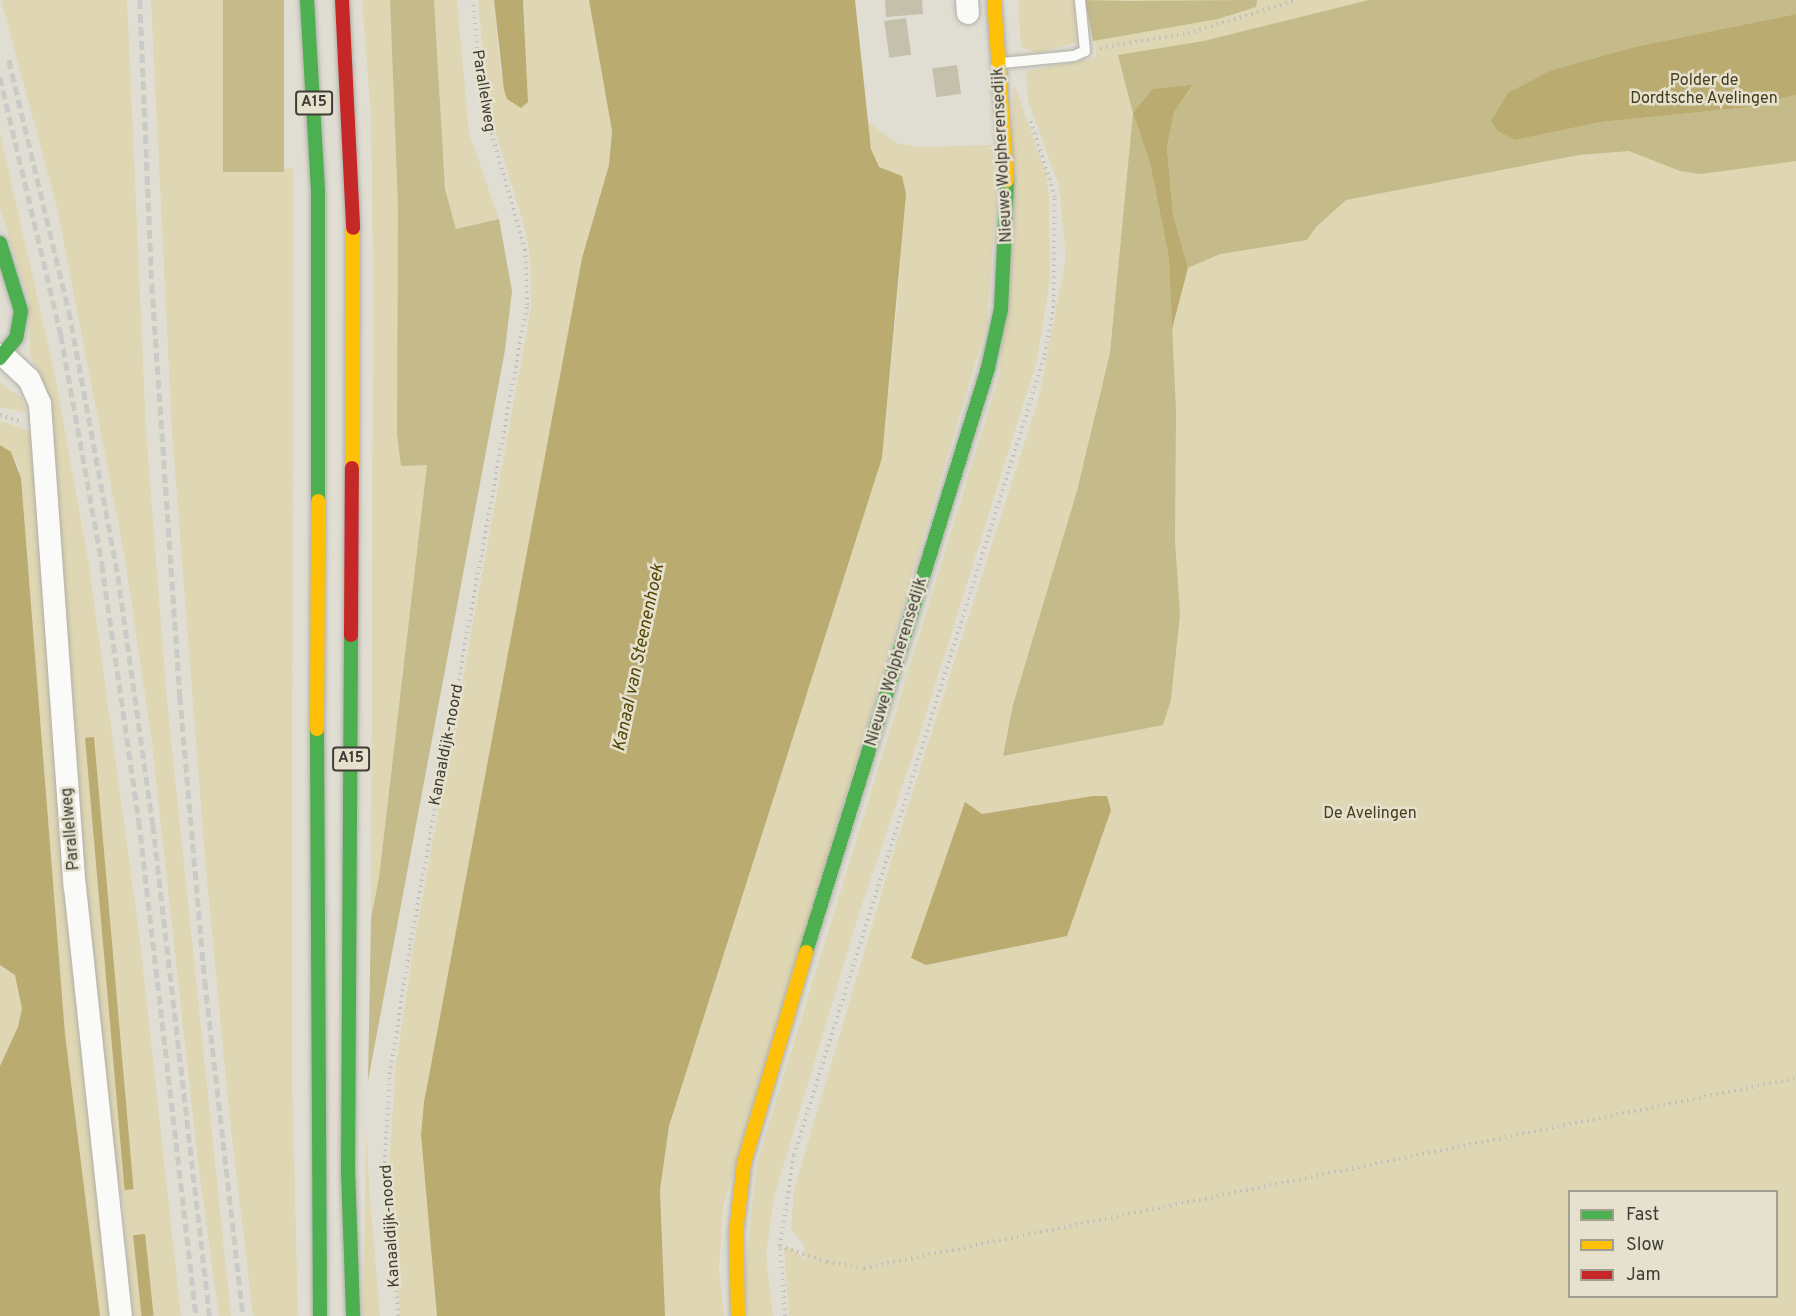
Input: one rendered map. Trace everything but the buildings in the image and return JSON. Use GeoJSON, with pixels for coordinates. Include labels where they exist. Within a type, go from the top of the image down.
{"type":"FeatureCollection","features":[{"type":"Feature","properties":{"kind":"main road","name":"A15"},"geometry":{"type":"LineString","coordinates":[[307,0],[319,278],[316,1055],[320,1316]]}},
{"type":"Feature","properties":{"kind":"main road","name":"A15"},"geometry":{"type":"LineString","coordinates":[[342,0],[353,190],[348,1146],[353,1316]]}},
{"type":"Feature","properties":{"kind":"main road","name":"Nieuwe Wolpherensedijk"},"geometry":{"type":"LineString","coordinates":[[738,1316],[736,1232],[744,1163],[758,1110],[985,380],[1001,309],[1009,205],[994,0]]}},
{"type":"Feature","properties":{"kind":"main road"},"geometry":{"type":"LineString","coordinates":[[0,243],[21,311],[16,338],[1,356]]}},
{"type":"Feature","properties":{"kind":"street","name":"Parallelweg"},"geometry":{"type":"LineString","coordinates":[[1,356],[29,379],[40,404],[75,887],[121,1316]]}},
{"type":"Feature","properties":{"kind":"lane"},"geometry":{"type":"LineString","coordinates":[[998,63],[1074,56],[1085,51],[1080,0]]}},
{"type":"Feature","properties":{"kind":"path","name":"Parallelweg"},"geometry":{"type":"LineString","coordinates":[[473,0],[481,96],[489,136],[505,179]]}},
{"type":"Feature","properties":{"kind":"path"},"geometry":{"type":"LineString","coordinates":[[1085,51],[1188,33],[1297,0]]}},
{"type":"Feature","properties":{"kind":"path"},"geometry":{"type":"LineString","coordinates":[[785,1316],[780,1246],[794,1155],[1045,355],[1056,277],[1055,197],[1028,114]]}},
{"type":"Feature","properties":{"kind":"path","name":"Kanaaldijk-noord"},"geometry":{"type":"LineString","coordinates":[[398,1316],[385,1163],[393,1050],[525,326],[525,249],[505,179]]}},
{"type":"Feature","properties":{"kind":"path"},"geometry":{"type":"LineString","coordinates":[[780,1246],[826,1262],[864,1268],[1796,1078]]}},
{"type":"Feature","properties":{"kind":"green space"},"geometry":{"type":"Polygon","coordinates":[[[1,0],[127,0],[146,430],[167,701],[231,1316],[219,1316],[198,1163],[152,743],[125,558],[57,207],[1,0]]]}},
{"type":"Feature","properties":{"kind":"green space"},"geometry":{"type":"Polygon","coordinates":[[[151,0],[223,0],[236,172],[293,168],[292,1079],[298,1316],[253,1316],[229,1111],[205,858],[172,431],[151,0]]]}},
{"type":"Feature","properties":{"kind":"green space"},"geometry":{"type":"Polygon","coordinates":[[[362,0],[390,0],[398,207],[397,434],[427,465],[379,878],[371,918],[373,274],[371,117],[362,0]]]}},
{"type":"Feature","properties":{"kind":"green space"},"geometry":{"type":"Polygon","coordinates":[[[434,0],[457,0],[469,133],[499,219],[456,229],[445,189],[434,0]]]}},
{"type":"Feature","properties":{"kind":"green space"},"geometry":{"type":"Polygon","coordinates":[[[478,0],[494,0],[500,70],[512,104],[528,102],[523,0],[589,0],[612,131],[609,165],[582,258],[424,1102],[421,1135],[437,1316],[400,1316],[389,1166],[396,1066],[414,943],[531,308],[530,254],[525,229],[488,107],[478,0]]]}},
{"type":"Feature","properties":{"kind":"green space"},"geometry":{"type":"Polygon","coordinates":[[[1018,0],[1074,0],[1076,42],[1038,53],[1021,47],[1018,0]]]}},
{"type":"Feature","properties":{"kind":"green space","name":"De Avelingen"},"geometry":{"type":"Polygon","coordinates":[[[1095,0],[1796,0],[1796,1316],[789,1316],[784,1249],[787,1246],[795,1250],[806,1262],[804,1245],[791,1229],[794,1190],[899,834],[1038,401],[1066,258],[1059,186],[1028,101],[1026,71],[1096,58],[1095,0]]]}},
{"type":"Feature","properties":{"kind":"green space"},"geometry":{"type":"Polygon","coordinates":[[[1014,83],[1046,174],[1049,197],[1050,278],[1037,360],[917,743],[859,913],[774,1197],[766,1255],[773,1316],[748,1316],[745,1273],[757,1163],[1000,373],[1014,83]]]}},
{"type":"Feature","properties":{"kind":"green space"},"geometry":{"type":"Polygon","coordinates":[[[865,120],[897,143],[920,147],[992,145],[996,198],[987,324],[723,1207],[719,1270],[724,1316],[665,1316],[660,1190],[669,1126],[882,458],[901,262],[865,120]]]}},
{"type":"Feature","properties":{"kind":"green space"},"geometry":{"type":"Polygon","coordinates":[[[0,133],[54,371],[89,565],[140,941],[181,1316],[131,1316],[124,1208],[112,1148],[72,753],[47,398],[44,384],[30,356],[29,300],[0,208],[0,133]]]}},
{"type":"Feature","properties":{"kind":"green space"},"geometry":{"type":"Polygon","coordinates":[[[0,383],[22,398],[27,413],[0,407],[0,383]]]}},
{"type":"Feature","properties":{"kind":"green space"},"geometry":{"type":"Polygon","coordinates":[[[0,421],[34,432],[115,1316],[100,1316],[65,1034],[21,478],[17,462],[0,445],[0,421]]]}},
{"type":"Feature","properties":{"kind":"green space"},"geometry":{"type":"Polygon","coordinates":[[[0,965],[15,975],[22,1009],[19,1027],[0,1066],[0,965]]]}},
{"type":"Feature","properties":{"kind":"green space"},"geometry":{"type":"Polygon","coordinates":[[[366,1130],[370,1199],[380,1316],[363,1316],[366,1130]]]}},
{"type":"Feature","properties":{"kind":"shaded area"},"geometry":{"type":"Polygon","coordinates":[[[223,0],[284,0],[284,172],[223,172],[223,0]]]}},
{"type":"Feature","properties":{"kind":"shaded area"},"geometry":{"type":"Polygon","coordinates":[[[390,0],[434,0],[445,189],[456,229],[499,219],[512,291],[505,350],[368,1081],[371,918],[379,878],[427,465],[401,466],[397,434],[398,207],[390,0]]]}},
{"type":"Feature","properties":{"kind":"shaded area"},"geometry":{"type":"Polygon","coordinates":[[[1085,0],[1257,0],[1256,7],[1218,19],[1093,41],[1085,0]]]}},
{"type":"Feature","properties":{"kind":"shaded area"},"geometry":{"type":"Polygon","coordinates":[[[1369,0],[1796,0],[1796,14],[1634,47],[1552,70],[1516,140],[1601,122],[1741,108],[1796,95],[1796,161],[1701,174],[1680,171],[1629,151],[1579,155],[1346,200],[1316,227],[1307,240],[1220,254],[1188,268],[1173,215],[1167,147],[1174,112],[1193,86],[1133,113],[1118,55],[1204,41],[1369,0]]]}},
{"type":"Feature","properties":{"kind":"shaded area"},"geometry":{"type":"Polygon","coordinates":[[[1133,113],[1150,163],[1169,258],[1176,411],[1175,540],[1180,614],[1171,699],[1163,725],[1003,756],[1013,705],[1077,491],[1110,353],[1133,113]]]}},
{"type":"Feature","properties":{"kind":"water"},"geometry":{"type":"Polygon","coordinates":[[[494,0],[523,0],[528,102],[521,108],[507,99],[504,90],[494,0]]]}},
{"type":"Feature","properties":{"kind":"water","name":"Kanaal van Steenenhoek"},"geometry":{"type":"Polygon","coordinates":[[[589,0],[855,0],[871,149],[879,167],[902,176],[906,194],[882,458],[669,1126],[660,1190],[665,1316],[437,1316],[421,1135],[424,1102],[582,258],[609,165],[612,131],[589,0]]]}},
{"type":"Feature","properties":{"kind":"water"},"geometry":{"type":"Polygon","coordinates":[[[1796,14],[1796,95],[1741,108],[1601,122],[1516,140],[1498,131],[1491,121],[1508,93],[1552,70],[1634,47],[1796,14]]]}},
{"type":"Feature","properties":{"kind":"water"},"geometry":{"type":"Polygon","coordinates":[[[1193,85],[1174,112],[1167,147],[1173,215],[1188,268],[1172,329],[1169,258],[1150,163],[1133,113],[1153,89],[1193,85]]]}},
{"type":"Feature","properties":{"kind":"water"},"geometry":{"type":"Polygon","coordinates":[[[0,445],[11,452],[21,478],[65,1034],[100,1316],[0,1316],[0,1066],[18,1027],[22,1009],[15,975],[0,965],[0,445]]]}},
{"type":"Feature","properties":{"kind":"water"},"geometry":{"type":"Polygon","coordinates":[[[94,737],[134,1189],[125,1190],[85,738],[94,737]]]}},
{"type":"Feature","properties":{"kind":"water"},"geometry":{"type":"Polygon","coordinates":[[[1093,796],[1107,796],[1111,810],[1067,936],[926,965],[911,958],[965,802],[982,814],[1093,796]]]}},
{"type":"Feature","properties":{"kind":"water"},"geometry":{"type":"Polygon","coordinates":[[[145,1234],[154,1316],[142,1316],[133,1235],[145,1234]]]}},
{"type":"Feature","properties":{"kind":"railway"},"geometry":{"type":"LineString","coordinates":[[140,0],[152,285],[180,696],[205,981],[243,1316]]}},
{"type":"Feature","properties":{"kind":"railway"},"geometry":{"type":"LineString","coordinates":[[9,60],[69,311],[118,576],[153,825],[210,1316]]}},
{"type":"Feature","properties":{"kind":"railway"},"geometry":{"type":"LineString","coordinates":[[0,77],[61,335],[102,564],[139,821],[196,1316]]}},
{"type":"Feature","properties":{"kind":"traffic: fast"},"geometry":{"type":"LineString","coordinates":[[307,0],[318,192],[318,501]]}},
{"type":"Feature","properties":{"kind":"traffic: fast"},"geometry":{"type":"LineString","coordinates":[[806,952],[988,368],[1001,309],[1007,181]]}},
{"type":"Feature","properties":{"kind":"traffic: fast"},"geometry":{"type":"LineString","coordinates":[[0,243],[21,311],[16,338],[0,358]]}},
{"type":"Feature","properties":{"kind":"traffic: fast"},"geometry":{"type":"LineString","coordinates":[[351,635],[348,1170],[353,1316]]}},
{"type":"Feature","properties":{"kind":"traffic: fast"},"geometry":{"type":"LineString","coordinates":[[317,729],[320,1316]]}},
{"type":"Feature","properties":{"kind":"traffic: slow"},"geometry":{"type":"LineString","coordinates":[[994,0],[1007,181]]}},
{"type":"Feature","properties":{"kind":"traffic: slow"},"geometry":{"type":"LineString","coordinates":[[352,468],[353,228]]}},
{"type":"Feature","properties":{"kind":"traffic: slow"},"geometry":{"type":"LineString","coordinates":[[317,729],[318,501]]}},
{"type":"Feature","properties":{"kind":"traffic: slow"},"geometry":{"type":"LineString","coordinates":[[738,1316],[736,1232],[744,1163],[806,952]]}},
{"type":"Feature","properties":{"kind":"traffic: jam"},"geometry":{"type":"LineString","coordinates":[[342,0],[353,228]]}},
{"type":"Feature","properties":{"kind":"traffic: jam"},"geometry":{"type":"LineString","coordinates":[[351,635],[352,468]]}},
{"type":"Feature","properties":{"kind":"park label","name":"Polder de Dordtsche Avelingen"},"geometry":{"type":"Point","coordinates":[1704,90]}}]}
